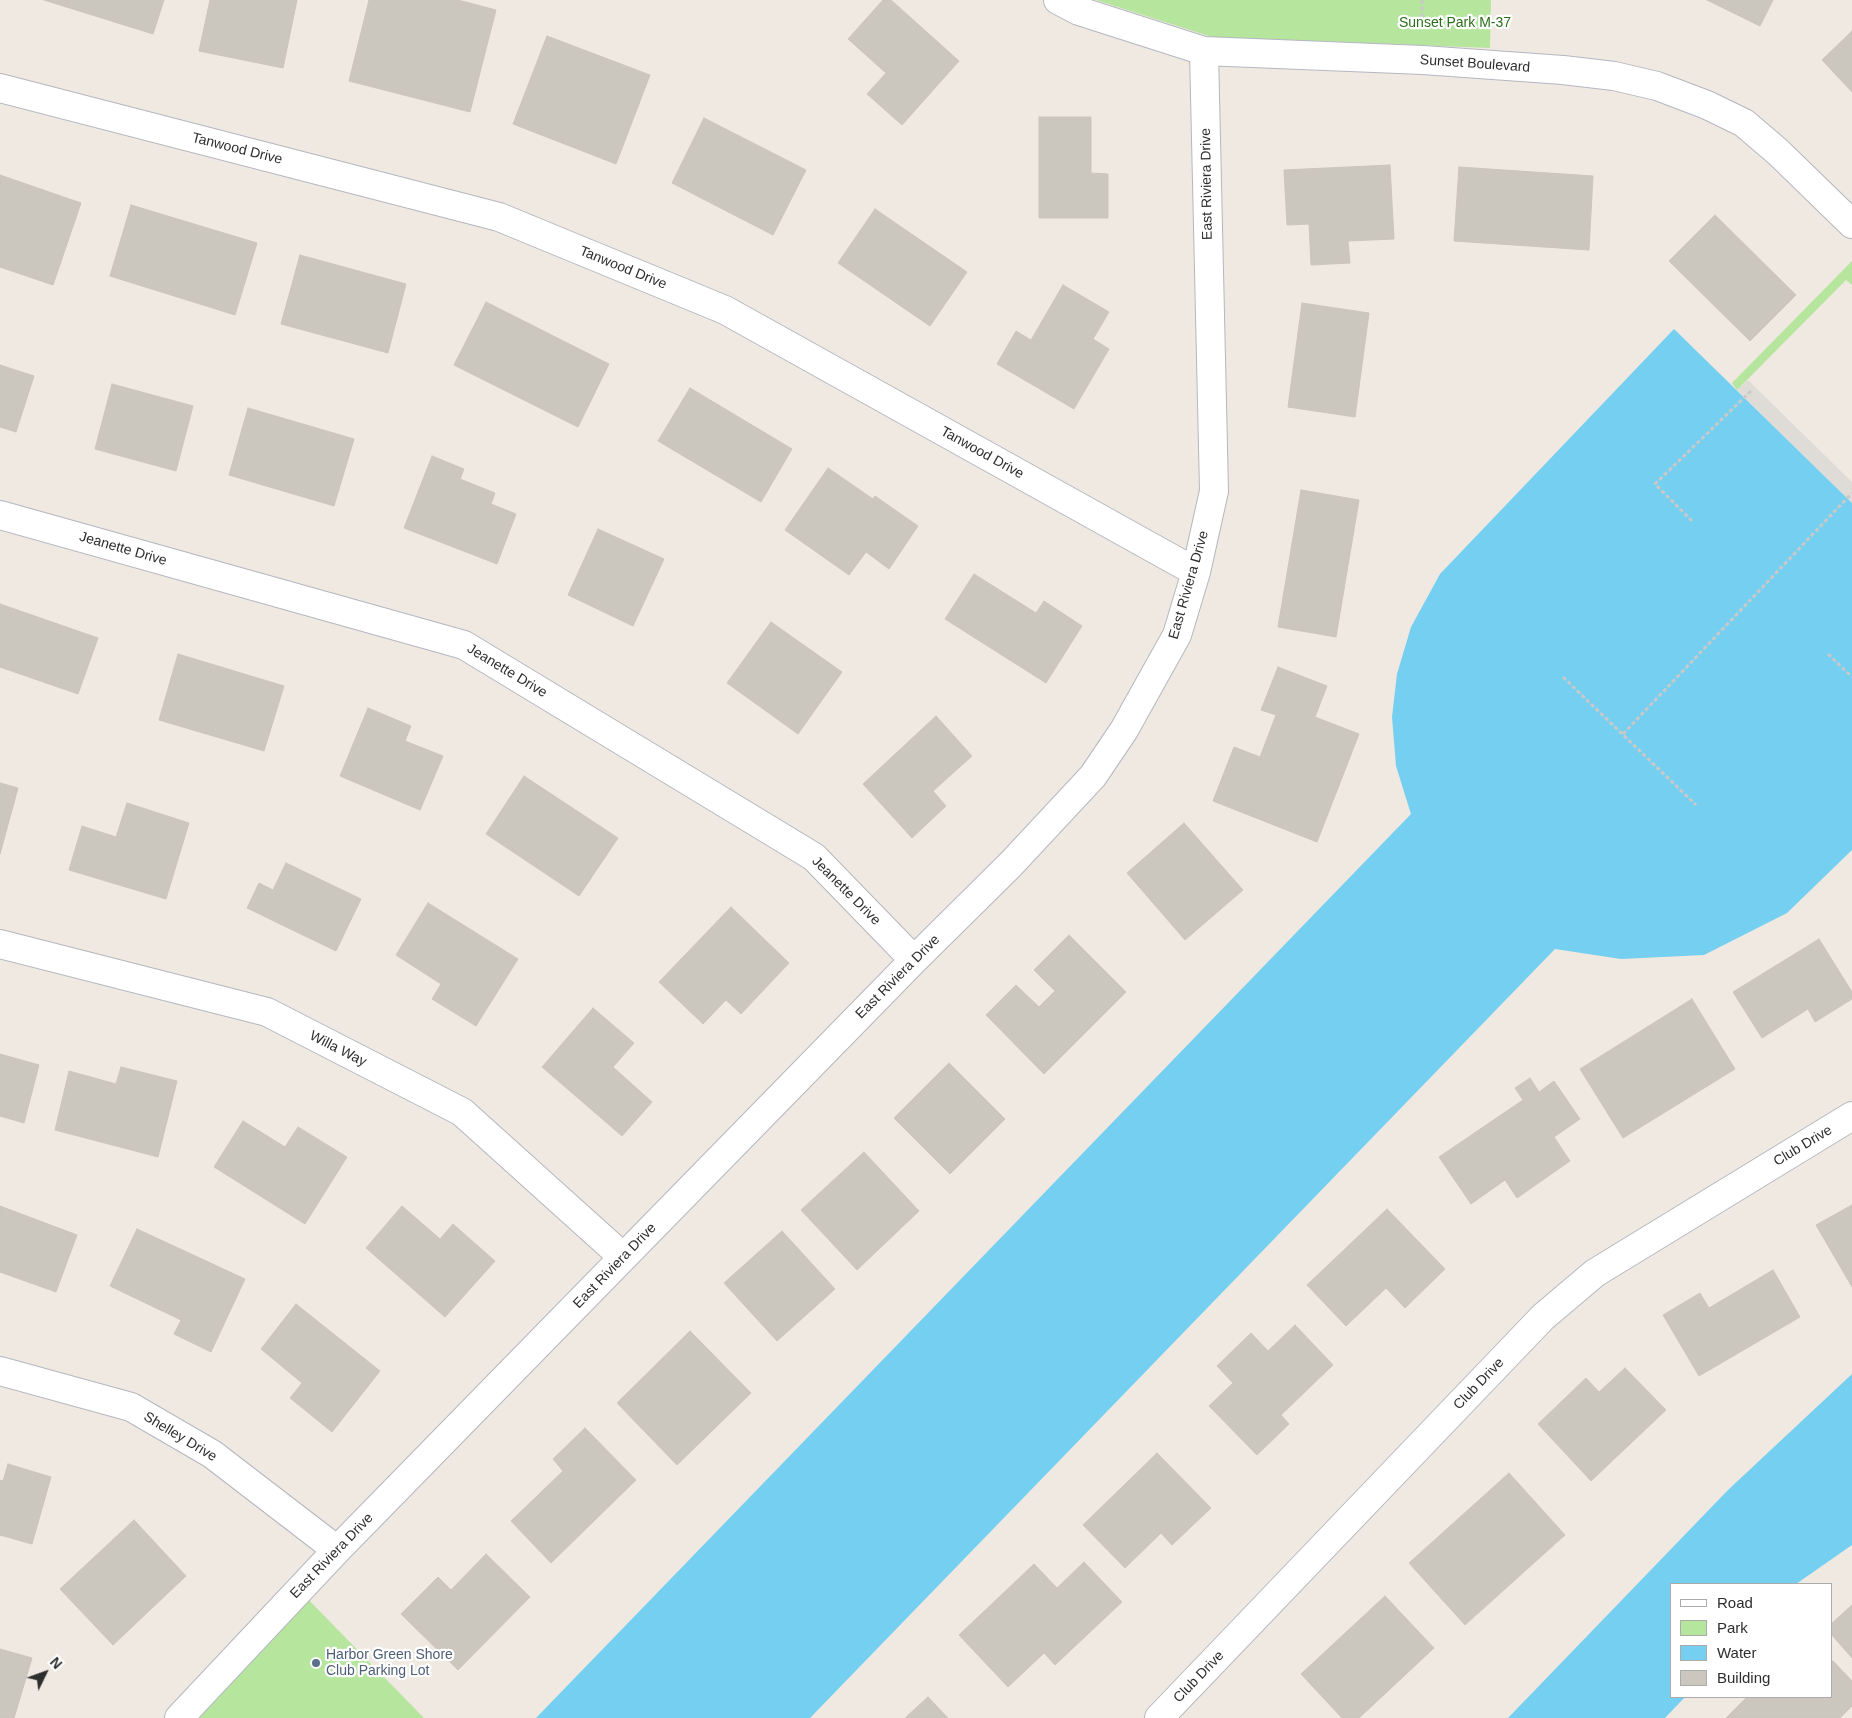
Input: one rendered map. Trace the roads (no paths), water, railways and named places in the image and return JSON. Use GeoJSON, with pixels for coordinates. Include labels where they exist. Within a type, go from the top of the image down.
{"type":"FeatureCollection","features":[{"type":"Feature","properties":{"kind":"street","name":"Sunset Boulevard"},"geometry":{"type":"LineString","coordinates":[[1058,0],[1079,11],[1204,52],[1423,60],[1563,70],[1614,76],[1657,86],[1707,105],[1744,123],[1778,152],[1852,224]]}},
{"type":"Feature","properties":{"kind":"street","name":"East Riviera Drive"},"geometry":{"type":"LineString","coordinates":[[179,1718],[337,1550],[914,960],[1011,864],[1093,776],[1124,730],[1177,635],[1196,572],[1214,491],[1204,52]]}},
{"type":"Feature","properties":{"kind":"street","name":"Tanwood Drive"},"geometry":{"type":"LineString","coordinates":[[0,88],[499,217],[725,310],[1196,572]]}},
{"type":"Feature","properties":{"kind":"street","name":"Jeanette Drive"},"geometry":{"type":"LineString","coordinates":[[0,515],[464,645],[814,857],[914,960]]}},
{"type":"Feature","properties":{"kind":"street","name":"Willa Way"},"geometry":{"type":"LineString","coordinates":[[0,944],[268,1012],[462,1112],[623,1257]]}},
{"type":"Feature","properties":{"kind":"street","name":"Club Drive"},"geometry":{"type":"LineString","coordinates":[[1159,1718],[1543,1317],[1595,1273],[1852,1116]]}},
{"type":"Feature","properties":{"kind":"street","name":"Shelley Drive"},"geometry":{"type":"LineString","coordinates":[[0,1371],[131,1408],[212,1454],[337,1550]]}},
{"type":"Feature","properties":{"kind":"water"},"geometry":{"type":"Polygon","coordinates":[[[1674,329],[1852,503],[1852,850],[1787,913],[1704,955],[1621,959],[1555,949],[810,1718],[536,1718],[1411,814],[1396,766],[1392,717],[1397,674],[1411,627],[1440,574],[1674,329]]]}},
{"type":"Feature","properties":{"kind":"water"},"geometry":{"type":"Polygon","coordinates":[[[1852,1374],[1852,1545],[1797,1583],[1670,1583],[1670,1698],[1684,1698],[1665,1718],[1508,1718],[1728,1490],[1852,1374]]]}},
{"type":"Feature","properties":{"kind":"place","name":"Harbor Green Shore Club Parking Lot"},"geometry":{"type":"Point","coordinates":[316,1663]}},
{"type":"Feature","properties":{"kind":"park label","name":"Sunset Park M-37"},"geometry":{"type":"Point","coordinates":[1455,23]}}]}
